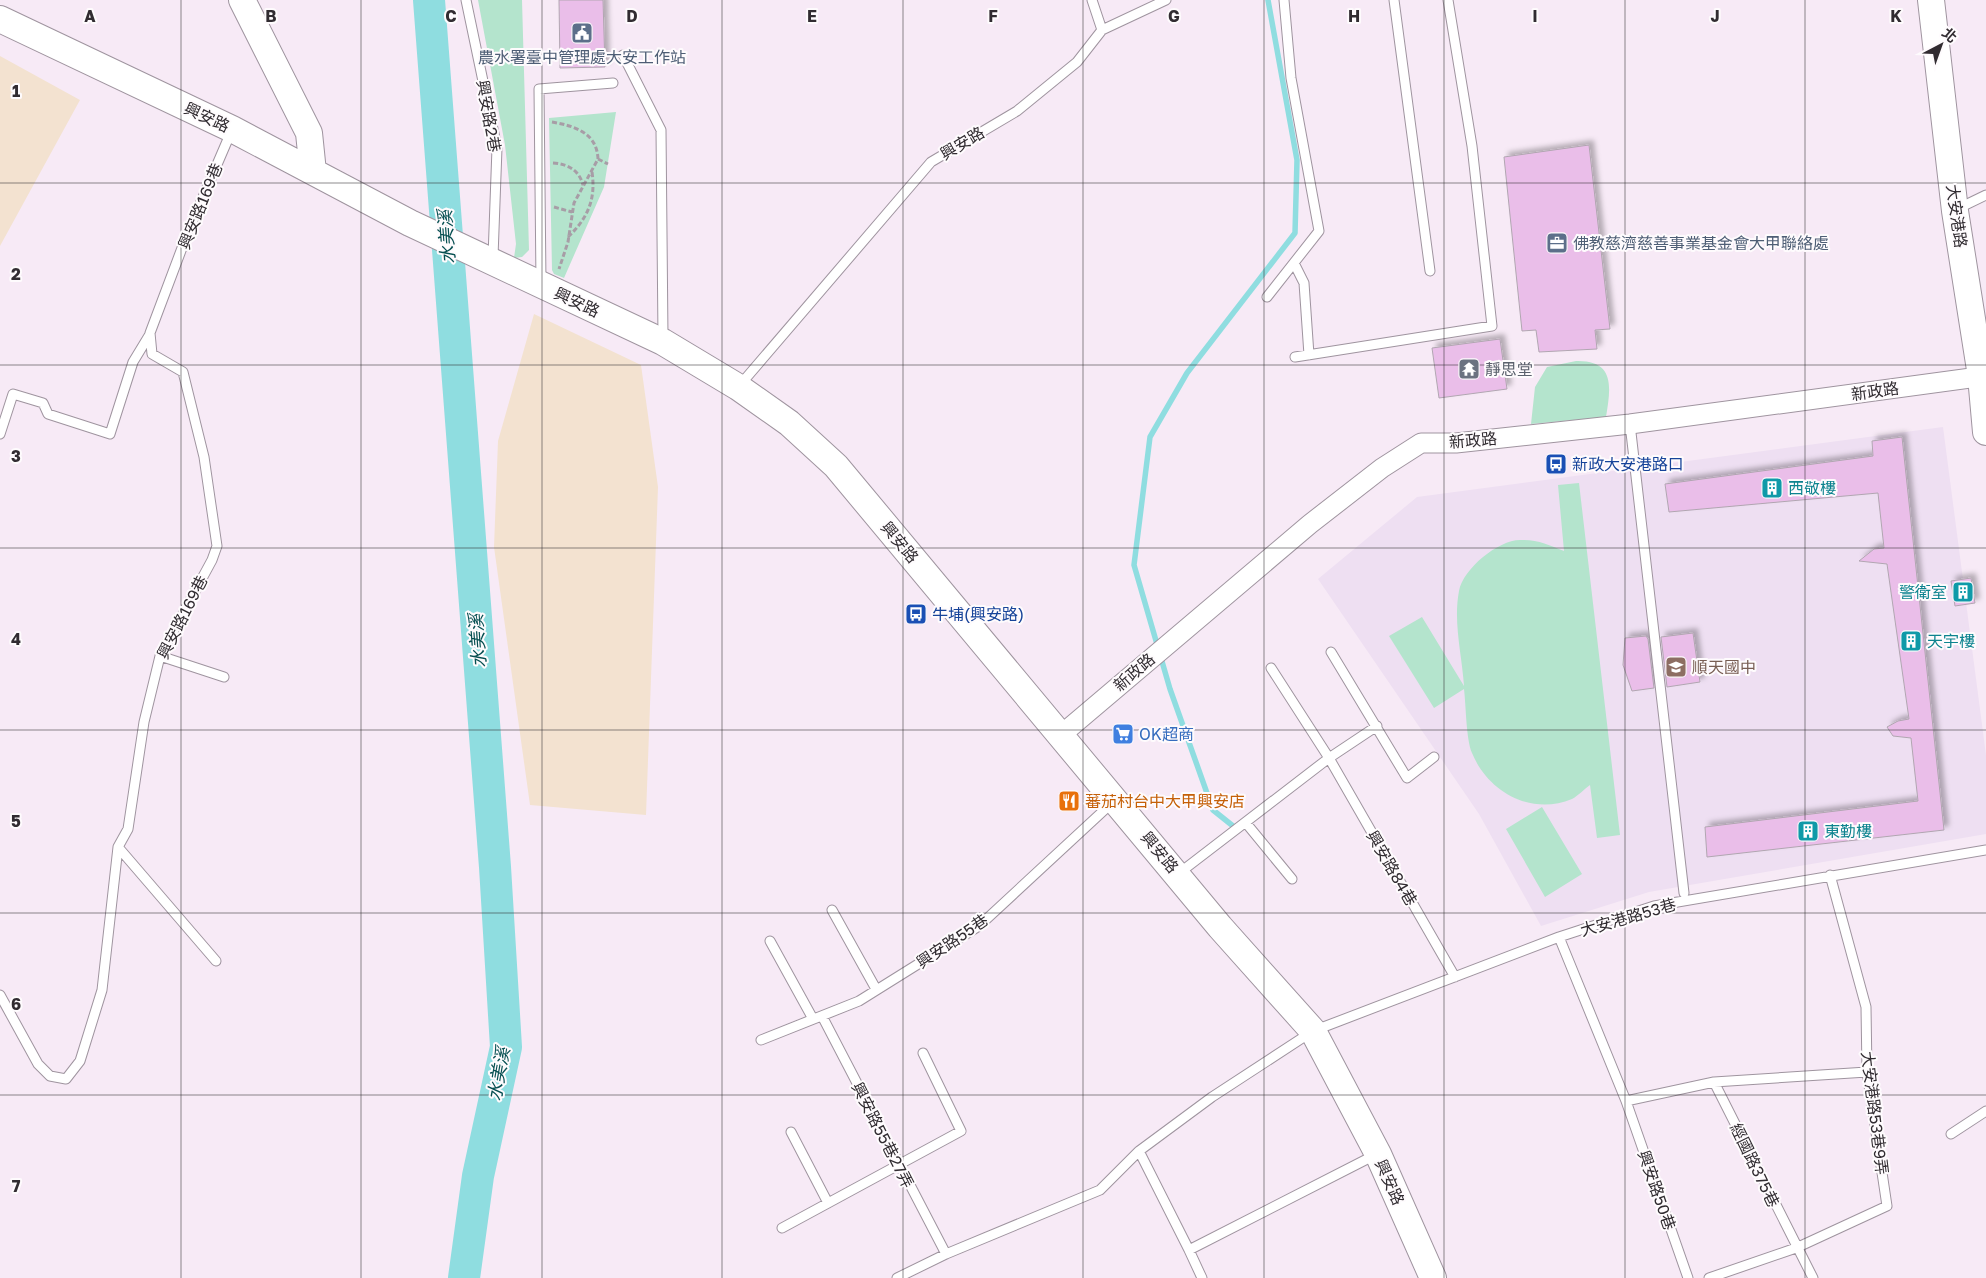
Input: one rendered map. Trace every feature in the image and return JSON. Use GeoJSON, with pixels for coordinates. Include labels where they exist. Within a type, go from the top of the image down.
{"type":"FeatureCollection","features":[{"type":"Feature","properties":{"kind":"street"},"geometry":{"type":"LineString","coordinates":[[242,0],[309,133],[313,172]]}},
{"type":"Feature","properties":{"kind":"street","name":"大安港路"},"geometry":{"type":"LineString","coordinates":[[1931,0],[1955,211],[1984,376],[1986,432]]}},
{"type":"Feature","properties":{"kind":"street","name":"興安路"},"geometry":{"type":"LineString","coordinates":[[2,24],[232,129],[281,153],[410,223],[493,263],[549,280],[663,342],[738,387],[789,423],[836,466],[1178,874],[1220,927],[1313,1031],[1378,1154],[1433,1278]]}},
{"type":"Feature","properties":{"kind":"street"},"geometry":{"type":"LineString","coordinates":[[281,153],[288,117],[285,86]]}},
{"type":"Feature","properties":{"kind":"street","name":"新政路"},"geometry":{"type":"LineString","coordinates":[[1061,735],[1310,524],[1382,468],[1421,443],[1456,442],[1630,424],[1984,376]]}},
{"type":"Feature","properties":{"kind":"lane","name":"興安路2巷"},"geometry":{"type":"LineString","coordinates":[[466,0],[497,148],[493,263]]}},
{"type":"Feature","properties":{"kind":"lane"},"geometry":{"type":"LineString","coordinates":[[1092,0],[1102,30]]}},
{"type":"Feature","properties":{"kind":"lane","name":"興安路"},"geometry":{"type":"LineString","coordinates":[[738,387],[931,162],[1017,111],[1078,62],[1102,30],[1166,0]]}},
{"type":"Feature","properties":{"kind":"lane"},"geometry":{"type":"LineString","coordinates":[[1267,297],[1319,231],[1291,78],[1284,0]]}},
{"type":"Feature","properties":{"kind":"lane"},"geometry":{"type":"LineString","coordinates":[[1394,0],[1430,271]]}},
{"type":"Feature","properties":{"kind":"lane"},"geometry":{"type":"LineString","coordinates":[[1295,357],[1492,326],[1472,146],[1448,0]]}},
{"type":"Feature","properties":{"kind":"lane"},"geometry":{"type":"LineString","coordinates":[[623,55],[661,130],[663,342]]}},
{"type":"Feature","properties":{"kind":"lane"},"geometry":{"type":"LineString","coordinates":[[549,280],[541,205],[539,89],[613,83]]}},
{"type":"Feature","properties":{"kind":"lane","name":"興安路169巷"},"geometry":{"type":"LineString","coordinates":[[0,995],[38,1064],[50,1076],[66,1079],[80,1062],[102,990],[118,847],[128,829],[144,722],[160,656],[212,560],[216,546],[204,456],[183,372],[152,354],[150,333],[188,232],[232,129]]}},
{"type":"Feature","properties":{"kind":"lane"},"geometry":{"type":"LineString","coordinates":[[1955,211],[1986,195]]}},
{"type":"Feature","properties":{"kind":"lane"},"geometry":{"type":"LineString","coordinates":[[1294,263],[1304,283],[1309,355]]}},
{"type":"Feature","properties":{"kind":"lane"},"geometry":{"type":"LineString","coordinates":[[0,434],[13,394],[43,403],[48,414],[110,434],[133,362],[150,333]]}},
{"type":"Feature","properties":{"kind":"lane"},"geometry":{"type":"LineString","coordinates":[[1630,424],[1684,894]]}},
{"type":"Feature","properties":{"kind":"lane"},"geometry":{"type":"LineString","coordinates":[[1331,652],[1407,778],[1434,757]]}},
{"type":"Feature","properties":{"kind":"lane"},"geometry":{"type":"LineString","coordinates":[[160,656],[224,677]]}},
{"type":"Feature","properties":{"kind":"lane","name":"興安路84巷"},"geometry":{"type":"LineString","coordinates":[[1271,668],[1329,758],[1455,977]]}},
{"type":"Feature","properties":{"kind":"lane"},"geometry":{"type":"LineString","coordinates":[[1178,874],[1329,758],[1377,726]]}},
{"type":"Feature","properties":{"kind":"lane","name":"興安路55巷"},"geometry":{"type":"LineString","coordinates":[[761,1040],[859,1001],[979,926],[1116,800]]}},
{"type":"Feature","properties":{"kind":"lane"},"geometry":{"type":"LineString","coordinates":[[1246,822],[1292,880]]}},
{"type":"Feature","properties":{"kind":"lane"},"geometry":{"type":"LineString","coordinates":[[118,847],[216,961]]}},
{"type":"Feature","properties":{"kind":"lane","name":"大安港路53巷"},"geometry":{"type":"LineString","coordinates":[[897,1278],[946,1254],[1100,1190],[1139,1151],[1212,1097],[1313,1031],[1559,937],[1654,906],[1986,850]]}},
{"type":"Feature","properties":{"kind":"lane","name":"大安港路53巷9弄"},"geometry":{"type":"LineString","coordinates":[[1796,1248],[1887,1206],[1867,1072],[1866,1008],[1830,875]]}},
{"type":"Feature","properties":{"kind":"lane"},"geometry":{"type":"LineString","coordinates":[[832,910],[876,989]]}},
{"type":"Feature","properties":{"kind":"lane","name":"興安路50巷"},"geometry":{"type":"LineString","coordinates":[[1559,937],[1626,1102],[1688,1278]]}},
{"type":"Feature","properties":{"kind":"lane"},"geometry":{"type":"LineString","coordinates":[[770,941],[813,1019]]}},
{"type":"Feature","properties":{"kind":"lane","name":"興安路55巷27弄"},"geometry":{"type":"LineString","coordinates":[[822,1016],[946,1254]]}},
{"type":"Feature","properties":{"kind":"lane"},"geometry":{"type":"LineString","coordinates":[[782,1228],[898,1163],[961,1131],[923,1053]]}},
{"type":"Feature","properties":{"kind":"lane"},"geometry":{"type":"LineString","coordinates":[[1626,1102],[1714,1082],[1867,1072]]}},
{"type":"Feature","properties":{"kind":"lane","name":"經國路375巷"},"geometry":{"type":"LineString","coordinates":[[1714,1082],[1796,1248],[1813,1278]]}},
{"type":"Feature","properties":{"kind":"lane"},"geometry":{"type":"LineString","coordinates":[[1951,1134],[1986,1111]]}},
{"type":"Feature","properties":{"kind":"lane"},"geometry":{"type":"LineString","coordinates":[[791,1132],[828,1203]]}},
{"type":"Feature","properties":{"kind":"lane"},"geometry":{"type":"LineString","coordinates":[[1139,1151],[1202,1278]]}},
{"type":"Feature","properties":{"kind":"lane"},"geometry":{"type":"LineString","coordinates":[[1189,1250],[1378,1154]]}},
{"type":"Feature","properties":{"kind":"lane"},"geometry":{"type":"LineString","coordinates":[[1710,1278],[1796,1248]]}},
{"type":"Feature","properties":{"kind":"path"},"geometry":{"type":"LineString","coordinates":[[540,121],[580,129],[594,142],[598,159],[576,196],[568,237],[549,280]]}},
{"type":"Feature","properties":{"kind":"path"},"geometry":{"type":"LineString","coordinates":[[598,159],[608,164]]}},
{"type":"Feature","properties":{"kind":"path"},"geometry":{"type":"LineString","coordinates":[[540,165],[556,163],[569,167],[580,176],[583,185]]}},
{"type":"Feature","properties":{"kind":"path"},"geometry":{"type":"LineString","coordinates":[[568,237],[584,219],[591,206],[594,192],[592,172]]}},
{"type":"Feature","properties":{"kind":"path"},"geometry":{"type":"LineString","coordinates":[[541,205],[572,212]]}},
{"type":"Feature","properties":{"kind":"shaded area"},"geometry":{"type":"Polygon","coordinates":[[[0,56],[80,100],[0,246],[0,56]]]}},
{"type":"Feature","properties":{"kind":"shaded area"},"geometry":{"type":"Polygon","coordinates":[[[534,314],[641,365],[658,487],[646,815],[530,805],[494,547],[498,441],[534,314]]]}},
{"type":"Feature","properties":{"kind":"shaded area","name":"順天國中"},"geometry":{"type":"Polygon","coordinates":[[[1943,427],[1986,755],[1986,834],[1649,892],[1541,926],[1479,814],[1318,579],[1417,497],[1943,427]]]}},
{"type":"Feature","properties":{"kind":"green space"},"geometry":{"type":"Polygon","coordinates":[[[478,0],[522,0],[529,250],[522,257],[514,258],[516,244],[505,145],[478,0]]]}},
{"type":"Feature","properties":{"kind":"green space"},"geometry":{"type":"Polygon","coordinates":[[[616,112],[604,187],[564,278],[554,274],[552,270],[549,118],[616,112]]]}},
{"type":"Feature","properties":{"kind":"green space"},"geometry":{"type":"Polygon","coordinates":[[[1576,361],[1598,365],[1608,377],[1609,395],[1606,417],[1531,424],[1535,387],[1547,367],[1576,361]]]}},
{"type":"Feature","properties":{"kind":"green space"},"geometry":{"type":"Polygon","coordinates":[[[1579,483],[1620,835],[1597,838],[1590,785],[1572,799],[1557,804],[1527,802],[1513,797],[1500,789],[1479,767],[1472,753],[1467,731],[1464,689],[1434,708],[1389,636],[1422,617],[1464,686],[1457,615],[1457,603],[1462,582],[1474,565],[1483,557],[1492,550],[1511,541],[1537,541],[1564,551],[1558,485],[1579,483]]]}},
{"type":"Feature","properties":{"kind":"green space"},"geometry":{"type":"Polygon","coordinates":[[[1542,807],[1582,874],[1545,897],[1506,829],[1542,807]]]}},
{"type":"Feature","properties":{"kind":"building","name":"農水署臺中管理處大安工作站"},"geometry":{"type":"Polygon","coordinates":[[[559,0],[603,0],[605,67],[560,68],[559,0]]]}},
{"type":"Feature","properties":{"kind":"building","name":"佛教慈濟慈善事業基金會大甲聯絡處"},"geometry":{"type":"Polygon","coordinates":[[[1589,145],[1610,329],[1595,330],[1597,349],[1539,352],[1536,330],[1522,331],[1504,157],[1589,145]]]}},
{"type":"Feature","properties":{"kind":"building","name":"靜思堂"},"geometry":{"type":"Polygon","coordinates":[[[1500,339],[1507,389],[1439,398],[1432,348],[1500,339]]]}},
{"type":"Feature","properties":{"kind":"building"},"geometry":{"type":"Polygon","coordinates":[[[1902,437],[1944,830],[1707,857],[1705,827],[1918,801],[1911,738],[1893,736],[1887,727],[1898,721],[1909,719],[1887,564],[1859,561],[1874,549],[1884,548],[1878,493],[1669,512],[1665,484],[1873,456],[1872,441],[1902,437]]]}},
{"type":"Feature","properties":{"kind":"building","name":"警衛室"},"geometry":{"type":"Polygon","coordinates":[[[1971,578],[1975,603],[1955,606],[1951,581],[1971,578]]]}},
{"type":"Feature","properties":{"kind":"building"},"geometry":{"type":"Polygon","coordinates":[[[1693,633],[1700,682],[1667,687],[1661,637],[1693,633]]]}},
{"type":"Feature","properties":{"kind":"building"},"geometry":{"type":"Polygon","coordinates":[[[1646,636],[1648,639],[1654,688],[1632,691],[1623,665],[1625,638],[1646,636]]]}},
{"type":"Feature","properties":{"kind":"waterway","name":"水美溪"},"geometry":{"type":"LineString","coordinates":[[429,0],[495,867],[506,1047],[478,1176],[464,1278]]}},
{"type":"Feature","properties":{"kind":"waterway"},"geometry":{"type":"LineString","coordinates":[[1233,826],[1213,810],[1170,689],[1134,565],[1150,437],[1187,373],[1295,233],[1297,160],[1268,0]]}},
{"type":"Feature","properties":{"kind":"place","name":"農水署臺中管理處大安工作站"},"geometry":{"type":"Point","coordinates":[582,33]}},
{"type":"Feature","properties":{"kind":"place","name":"佛教慈濟慈善事業基金會大甲聯絡處"},"geometry":{"type":"Point","coordinates":[1557,243]}},
{"type":"Feature","properties":{"kind":"place","name":"靜思堂"},"geometry":{"type":"Point","coordinates":[1469,369]}},
{"type":"Feature","properties":{"kind":"place","name":"新政大安港路口"},"geometry":{"type":"Point","coordinates":[1556,464]}},
{"type":"Feature","properties":{"kind":"place","name":"西敬樓"},"geometry":{"type":"Point","coordinates":[1772,488]}},
{"type":"Feature","properties":{"kind":"place","name":"警衛室"},"geometry":{"type":"Point","coordinates":[1963,592]}},
{"type":"Feature","properties":{"kind":"place","name":"牛埔(興安路)"},"geometry":{"type":"Point","coordinates":[916,614]}},
{"type":"Feature","properties":{"kind":"place","name":"天宇樓"},"geometry":{"type":"Point","coordinates":[1911,641]}},
{"type":"Feature","properties":{"kind":"place","name":"順天國中"},"geometry":{"type":"Point","coordinates":[1676,667]}},
{"type":"Feature","properties":{"kind":"place","name":"OK超商"},"geometry":{"type":"Point","coordinates":[1123,734]}},
{"type":"Feature","properties":{"kind":"place","name":"蕃茄村台中大甲興安店"},"geometry":{"type":"Point","coordinates":[1069,801]}},
{"type":"Feature","properties":{"kind":"place","name":"東勤樓"},"geometry":{"type":"Point","coordinates":[1808,831]}}]}
